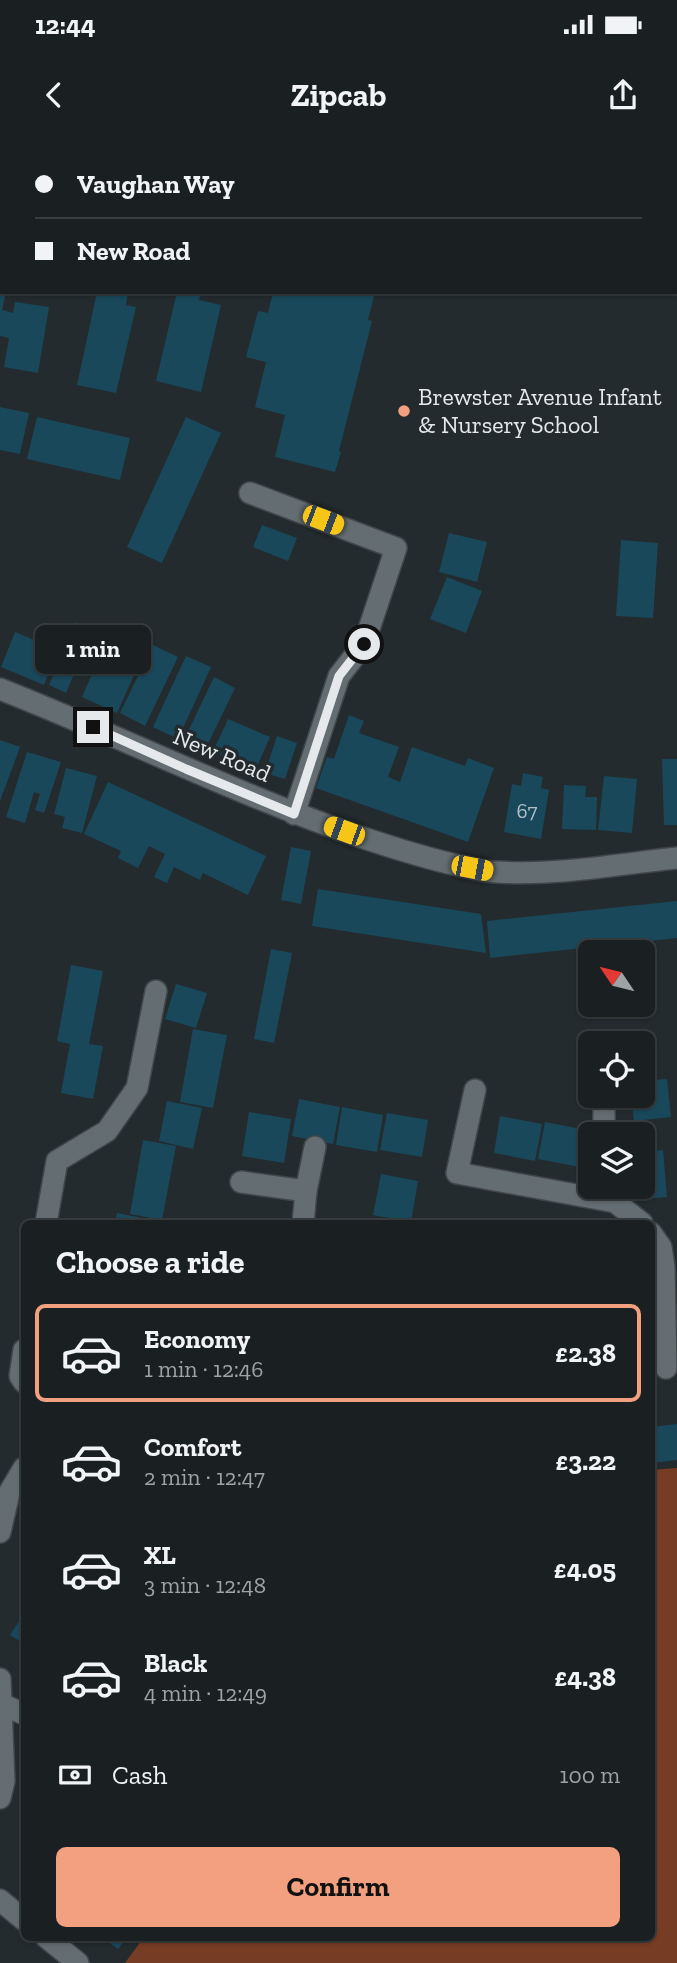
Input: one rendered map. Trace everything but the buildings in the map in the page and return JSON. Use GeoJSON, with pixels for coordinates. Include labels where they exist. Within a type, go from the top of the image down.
{"type":"FeatureCollection","features":[{"type":"Feature","properties":{"kind":"street"},"geometry":{"type":"LineString","coordinates":[[250,492],[399,541],[364,644],[339,676],[294,814]]}},
{"type":"Feature","properties":{"kind":"street","name":"New Road"},"geometry":{"type":"LineString","coordinates":[[0,689],[69,716],[294,814],[393,848],[449,863],[495,872],[546,873],[677,858]]}},
{"type":"Feature","properties":{"kind":"street"},"geometry":{"type":"LineString","coordinates":[[47,1220],[57,1161],[107,1131],[137,1088],[156,991]]}},
{"type":"Feature","properties":{"kind":"street"},"geometry":{"type":"LineString","coordinates":[[475,1090],[457,1173],[578,1190]]}},
{"type":"Feature","properties":{"kind":"street"},"geometry":{"type":"LineString","coordinates":[[303,1220],[315,1147]]}},
{"type":"Feature","properties":{"kind":"street"},"geometry":{"type":"LineString","coordinates":[[242,1182],[306,1191]]}},
{"type":"Feature","properties":{"kind":"street"},"geometry":{"type":"LineString","coordinates":[[608,1199],[638,1220]]}},
{"type":"Feature","properties":{"kind":"street"},"geometry":{"type":"LineString","coordinates":[[655,1239],[661,1247],[664,1267],[665,1368]]}},
{"type":"Feature","properties":{"kind":"street"},"geometry":{"type":"LineString","coordinates":[[0,1532],[9,1493],[21,1473]]}},
{"type":"Feature","properties":{"kind":"street"},"geometry":{"type":"LineString","coordinates":[[0,1679],[4,1781],[0,1798]]}},
{"type":"Feature","properties":{"kind":"street"},"geometry":{"type":"LineString","coordinates":[[1,1704],[21,1713]]}},
{"type":"Feature","properties":{"kind":"street"},"geometry":{"type":"LineString","coordinates":[[0,1900],[21,1918]]}},
{"type":"Feature","properties":{"kind":"street"},"geometry":{"type":"LineString","coordinates":[[51,1941],[78,1963]]}},
{"type":"Feature","properties":{"kind":"shaded area"},"geometry":{"type":"Polygon","coordinates":[[[677,1468],[677,1963],[125,1963],[141,1941],[655,1941],[655,1470],[677,1468]]]}},
{"type":"Feature","properties":{"kind":"place","name":"Brewster Avenue Infant & Nursery School"},"geometry":{"type":"Point","coordinates":[404,411]}},
{"type":"Feature","properties":{"kind":"route"},"geometry":{"type":"LineString","coordinates":[[93,727],[294,814],[339,676],[364,644]]}}]}
